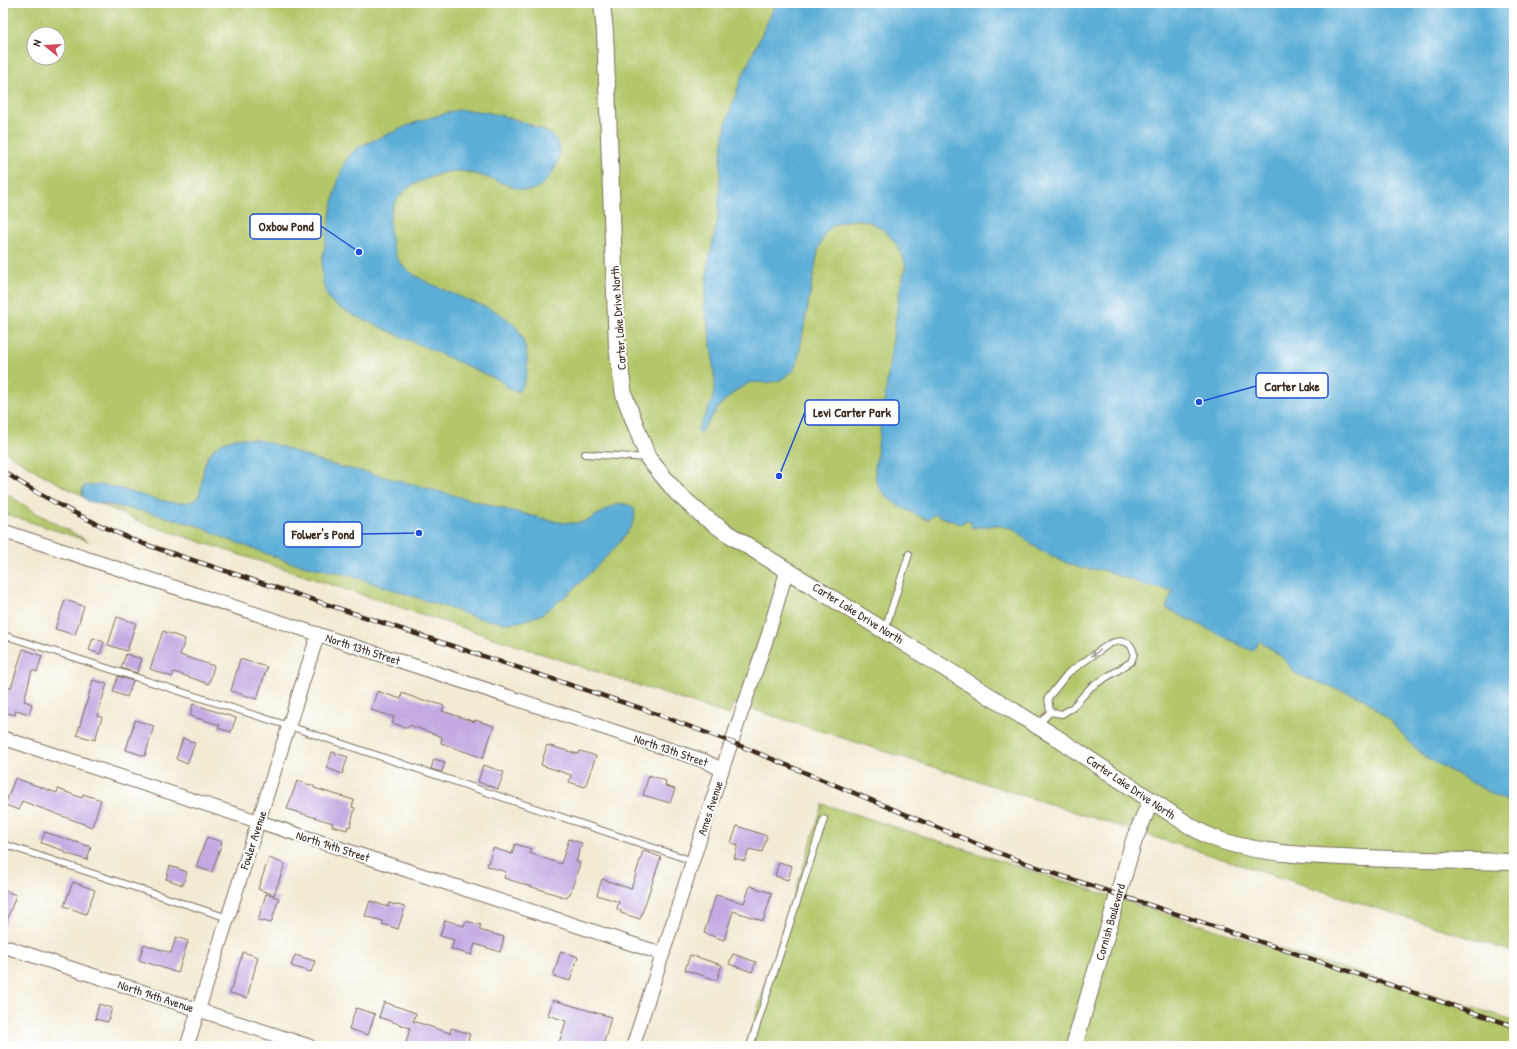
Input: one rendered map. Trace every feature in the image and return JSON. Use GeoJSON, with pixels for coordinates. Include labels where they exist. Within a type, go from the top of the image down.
{"type":"FeatureCollection","features":[{"type":"Feature","properties":{"kind":"street","name":"Carter Lake Drive North"},"geometry":{"type":"LineString","coordinates":[[602,3],[605,32],[617,347],[624,395],[648,458],[677,493],[703,516],[727,533],[1038,725],[1202,833],[1222,841],[1243,846],[1322,856],[1514,862]]}},
{"type":"Feature","properties":{"kind":"street","name":"North 13th Street"},"geometry":{"type":"LineString","coordinates":[[3,531],[705,761],[722,770]]}},
{"type":"Feature","properties":{"kind":"street","name":"Ames Avenue"},"geometry":{"type":"LineString","coordinates":[[634,1046],[722,770],[768,635],[787,570]]}},
{"type":"Feature","properties":{"kind":"street","name":"Fowler Avenue"},"geometry":{"type":"LineString","coordinates":[[187,1046],[318,634]]}},
{"type":"Feature","properties":{"kind":"street","name":"North 14th Street"},"geometry":{"type":"LineString","coordinates":[[3,738],[663,954]]}},
{"type":"Feature","properties":{"kind":"street","name":"Cornish Boulevard"},"geometry":{"type":"LineString","coordinates":[[1074,1046],[1134,840],[1151,800]]}},
{"type":"Feature","properties":{"kind":"street","name":"North 14th Avenue"},"geometry":{"type":"LineString","coordinates":[[3,946],[309,1046]]}},
{"type":"Feature","properties":{"kind":"lane"},"geometry":{"type":"LineString","coordinates":[[585,454],[648,458]]}},
{"type":"Feature","properties":{"kind":"lane"},"geometry":{"type":"LineString","coordinates":[[884,629],[909,554]]}},
{"type":"Feature","properties":{"kind":"lane"},"geometry":{"type":"LineString","coordinates":[[3,635],[289,726],[693,861]]}},
{"type":"Feature","properties":{"kind":"lane"},"geometry":{"type":"LineString","coordinates":[[1116,641],[1125,641],[1131,645],[1134,654],[1131,662],[1092,687],[1072,708],[1062,714],[1050,712],[1048,698],[1068,673],[1109,644],[1116,641]]}},
{"type":"Feature","properties":{"kind":"lane"},"geometry":{"type":"LineString","coordinates":[[1038,725],[1050,712]]}},
{"type":"Feature","properties":{"kind":"lane"},"geometry":{"type":"LineString","coordinates":[[750,1046],[824,819]]}},
{"type":"Feature","properties":{"kind":"lane"},"geometry":{"type":"LineString","coordinates":[[3,844],[228,918]]}},
{"type":"Feature","properties":{"kind":"green space"},"geometry":{"type":"Polygon","coordinates":[[[3,3],[1185,3],[1514,217],[1514,952],[733,703],[729,715],[146,524],[55,482],[3,450],[3,3]]]}},
{"type":"Feature","properties":{"kind":"green space"},"geometry":{"type":"Polygon","coordinates":[[[3,491],[31,510],[88,541],[3,513],[3,491]]]}},
{"type":"Feature","properties":{"kind":"green space"},"geometry":{"type":"Polygon","coordinates":[[[823,804],[1242,938],[1514,1020],[1514,1046],[746,1046],[823,804]]]}},
{"type":"Feature","properties":{"kind":"water"},"geometry":{"type":"Polygon","coordinates":[[[776,3],[1514,3],[1514,804],[1496,796],[1427,758],[1412,745],[1390,720],[1363,698],[1296,674],[1283,658],[1260,641],[1252,651],[1166,608],[1173,591],[1144,585],[1103,570],[1080,568],[1062,561],[1033,546],[1015,529],[996,525],[972,528],[971,522],[966,521],[960,524],[934,514],[928,520],[899,506],[886,496],[877,483],[875,477],[875,467],[900,288],[904,276],[905,264],[902,254],[891,237],[875,225],[866,221],[844,221],[827,231],[824,236],[818,251],[798,360],[793,371],[779,381],[765,383],[751,382],[737,390],[721,404],[701,432],[697,431],[712,401],[715,383],[710,335],[704,307],[708,263],[718,218],[721,155],[726,123],[741,79],[776,3]]]}},
{"type":"Feature","properties":{"kind":"water"},"geometry":{"type":"Polygon","coordinates":[[[457,110],[480,111],[505,116],[529,124],[550,134],[558,143],[559,149],[559,156],[554,170],[545,182],[535,189],[530,190],[522,190],[473,173],[458,171],[439,174],[419,182],[403,193],[393,208],[390,217],[391,238],[398,259],[410,272],[446,291],[495,311],[508,319],[515,326],[526,349],[527,358],[526,376],[519,391],[511,390],[501,381],[353,315],[330,300],[323,284],[322,261],[332,206],[340,175],[348,157],[360,146],[419,121],[457,110]]]}},
{"type":"Feature","properties":{"kind":"water"},"geometry":{"type":"Polygon","coordinates":[[[236,438],[261,441],[283,447],[329,464],[554,521],[569,523],[583,522],[611,507],[622,504],[634,508],[635,515],[631,527],[615,548],[571,592],[541,615],[519,622],[503,623],[478,618],[349,575],[289,562],[224,538],[199,526],[148,512],[87,501],[83,497],[82,491],[84,486],[105,485],[162,501],[184,503],[192,501],[200,492],[207,458],[213,450],[224,442],[236,438]]]}},
{"type":"Feature","properties":{"kind":"building"},"geometry":{"type":"Polygon","coordinates":[[[65,600],[84,606],[75,635],[55,629],[65,600]]]}},
{"type":"Feature","properties":{"kind":"building"},"geometry":{"type":"Polygon","coordinates":[[[117,617],[136,623],[127,651],[108,645],[117,617]]]}},
{"type":"Feature","properties":{"kind":"building"},"geometry":{"type":"Polygon","coordinates":[[[163,631],[185,639],[180,655],[214,666],[209,684],[174,672],[172,677],[150,669],[163,631]]]}},
{"type":"Feature","properties":{"kind":"building"},"geometry":{"type":"Polygon","coordinates":[[[93,638],[104,642],[100,654],[89,650],[93,638]]]}},
{"type":"Feature","properties":{"kind":"building"},"geometry":{"type":"Polygon","coordinates":[[[23,649],[42,656],[37,672],[32,670],[24,701],[32,704],[29,714],[16,710],[15,715],[3,712],[3,686],[11,688],[23,649]]]}},
{"type":"Feature","properties":{"kind":"building"},"geometry":{"type":"Polygon","coordinates":[[[126,654],[142,659],[137,673],[121,668],[126,654]]]}},
{"type":"Feature","properties":{"kind":"building"},"geometry":{"type":"Polygon","coordinates":[[[240,659],[267,667],[257,699],[231,691],[240,659]]]}},
{"type":"Feature","properties":{"kind":"building"},"geometry":{"type":"Polygon","coordinates":[[[118,676],[133,681],[127,697],[113,692],[118,676]]]}},
{"type":"Feature","properties":{"kind":"building"},"geometry":{"type":"Polygon","coordinates":[[[93,680],[107,684],[97,716],[102,717],[95,740],[77,735],[93,680]]]}},
{"type":"Feature","properties":{"kind":"building"},"geometry":{"type":"Polygon","coordinates":[[[377,691],[401,699],[402,693],[426,702],[427,700],[444,706],[442,711],[475,722],[475,720],[494,726],[483,758],[441,743],[442,737],[409,725],[408,728],[392,723],[394,717],[371,710],[377,691]]]}},
{"type":"Feature","properties":{"kind":"building"},"geometry":{"type":"Polygon","coordinates":[[[193,704],[236,718],[231,732],[218,728],[220,725],[190,716],[193,704]]]}},
{"type":"Feature","properties":{"kind":"building"},"geometry":{"type":"Polygon","coordinates":[[[135,720],[154,726],[145,756],[126,750],[135,720]]]}},
{"type":"Feature","properties":{"kind":"building"},"geometry":{"type":"Polygon","coordinates":[[[183,738],[195,743],[187,764],[176,759],[183,738]]]}},
{"type":"Feature","properties":{"kind":"building"},"geometry":{"type":"Polygon","coordinates":[[[547,745],[578,754],[580,751],[596,756],[585,787],[569,782],[571,775],[541,765],[547,745]]]}},
{"type":"Feature","properties":{"kind":"building"},"geometry":{"type":"Polygon","coordinates":[[[332,752],[348,757],[342,774],[327,768],[332,752]]]}},
{"type":"Feature","properties":{"kind":"building"},"geometry":{"type":"Polygon","coordinates":[[[434,759],[445,762],[442,772],[431,769],[434,759]]]}},
{"type":"Feature","properties":{"kind":"building"},"geometry":{"type":"Polygon","coordinates":[[[483,765],[504,772],[498,789],[478,782],[483,765]]]}},
{"type":"Feature","properties":{"kind":"building"},"geometry":{"type":"Polygon","coordinates":[[[649,775],[666,781],[665,786],[675,789],[670,803],[643,795],[649,775]]]}},
{"type":"Feature","properties":{"kind":"building"},"geometry":{"type":"Polygon","coordinates":[[[15,778],[57,793],[58,789],[82,798],[83,794],[101,800],[92,827],[22,801],[19,810],[5,805],[15,778]]]}},
{"type":"Feature","properties":{"kind":"building"},"geometry":{"type":"Polygon","coordinates":[[[297,781],[314,786],[314,788],[354,800],[352,807],[355,808],[350,827],[348,826],[347,830],[332,826],[333,823],[287,809],[297,781]]]}},
{"type":"Feature","properties":{"kind":"building"},"geometry":{"type":"Polygon","coordinates":[[[737,826],[767,836],[762,852],[749,849],[745,861],[734,858],[738,845],[731,843],[737,826]]]}},
{"type":"Feature","properties":{"kind":"building"},"geometry":{"type":"Polygon","coordinates":[[[45,832],[91,847],[87,860],[41,843],[45,832]]]}},
{"type":"Feature","properties":{"kind":"building"},"geometry":{"type":"Polygon","coordinates":[[[207,837],[222,842],[212,872],[196,867],[207,837]]]}},
{"type":"Feature","properties":{"kind":"building"},"geometry":{"type":"Polygon","coordinates":[[[569,839],[582,843],[576,862],[580,863],[570,894],[567,898],[504,878],[506,872],[487,866],[493,848],[512,854],[515,844],[531,849],[529,853],[561,864],[569,839]]]}},
{"type":"Feature","properties":{"kind":"building"},"geometry":{"type":"Polygon","coordinates":[[[643,851],[661,857],[640,919],[621,913],[621,911],[617,909],[619,902],[597,895],[602,879],[631,889],[643,851]]]}},
{"type":"Feature","properties":{"kind":"building"},"geometry":{"type":"Polygon","coordinates":[[[269,858],[285,864],[274,895],[258,889],[269,858]]]}},
{"type":"Feature","properties":{"kind":"building"},"geometry":{"type":"Polygon","coordinates":[[[779,862],[792,866],[788,880],[775,876],[779,862]]]}},
{"type":"Feature","properties":{"kind":"building"},"geometry":{"type":"Polygon","coordinates":[[[170,866],[187,872],[183,885],[166,879],[170,866]]]}},
{"type":"Feature","properties":{"kind":"building"},"geometry":{"type":"Polygon","coordinates":[[[73,882],[95,890],[86,914],[64,906],[73,882]]]}},
{"type":"Feature","properties":{"kind":"building"},"geometry":{"type":"Polygon","coordinates":[[[750,886],[772,893],[763,921],[733,911],[724,940],[704,933],[716,895],[744,903],[750,886]]]}},
{"type":"Feature","properties":{"kind":"building"},"geometry":{"type":"Polygon","coordinates":[[[3,890],[16,895],[5,926],[3,926],[3,890]]]}},
{"type":"Feature","properties":{"kind":"building"},"geometry":{"type":"Polygon","coordinates":[[[266,894],[279,898],[271,923],[258,920],[266,894]]]}},
{"type":"Feature","properties":{"kind":"building"},"geometry":{"type":"Polygon","coordinates":[[[370,901],[388,907],[389,903],[405,907],[398,929],[382,924],[383,921],[365,916],[370,901]]]}},
{"type":"Feature","properties":{"kind":"building"},"geometry":{"type":"Polygon","coordinates":[[[445,920],[464,926],[466,921],[481,925],[479,930],[504,937],[500,952],[475,944],[471,955],[451,949],[454,940],[440,936],[445,920]]]}},
{"type":"Feature","properties":{"kind":"building"},"geometry":{"type":"Polygon","coordinates":[[[176,937],[188,941],[178,973],[139,960],[144,944],[171,953],[176,937]]]}},
{"type":"Feature","properties":{"kind":"building"},"geometry":{"type":"Polygon","coordinates":[[[561,951],[578,957],[570,981],[553,976],[561,951]]]}},
{"type":"Feature","properties":{"kind":"building"},"geometry":{"type":"Polygon","coordinates":[[[243,952],[258,957],[247,998],[230,993],[243,952]]]}},
{"type":"Feature","properties":{"kind":"building"},"geometry":{"type":"Polygon","coordinates":[[[733,954],[756,962],[752,972],[729,964],[733,954]]]}},
{"type":"Feature","properties":{"kind":"building"},"geometry":{"type":"Polygon","coordinates":[[[295,955],[315,961],[311,972],[291,966],[295,955]]]}},
{"type":"Feature","properties":{"kind":"building"},"geometry":{"type":"Polygon","coordinates":[[[690,955],[722,965],[717,980],[685,970],[690,955]]]}},
{"type":"Feature","properties":{"kind":"building"},"geometry":{"type":"Polygon","coordinates":[[[553,1000],[611,1017],[603,1046],[558,1046],[566,1021],[548,1015],[553,1000]]]}},
{"type":"Feature","properties":{"kind":"building"},"geometry":{"type":"Polygon","coordinates":[[[384,1002],[416,1013],[413,1021],[450,1033],[451,1028],[470,1034],[466,1046],[405,1046],[410,1028],[379,1017],[384,1002]]]}},
{"type":"Feature","properties":{"kind":"building"},"geometry":{"type":"Polygon","coordinates":[[[99,1004],[112,1008],[108,1022],[95,1019],[99,1004]]]}},
{"type":"Feature","properties":{"kind":"building"},"geometry":{"type":"Polygon","coordinates":[[[356,1008],[375,1014],[368,1035],[349,1029],[356,1008]]]}},
{"type":"Feature","properties":{"kind":"railway"},"geometry":{"type":"LineString","coordinates":[[3,471],[71,511],[144,544],[643,709],[731,742],[999,853],[1053,873],[1514,1026]]}},
{"type":"Feature","properties":{"kind":"place","name":"Oxbow Pond"},"geometry":{"type":"Point","coordinates":[359,252]}},
{"type":"Feature","properties":{"kind":"place","name":"Carter Lake"},"geometry":{"type":"Point","coordinates":[1199,402]}},
{"type":"Feature","properties":{"kind":"place","name":"Levi Carter Park"},"geometry":{"type":"Point","coordinates":[779,476]}},
{"type":"Feature","properties":{"kind":"place","name":"Folwer's Pond"},"geometry":{"type":"Point","coordinates":[419,533]}}]}
